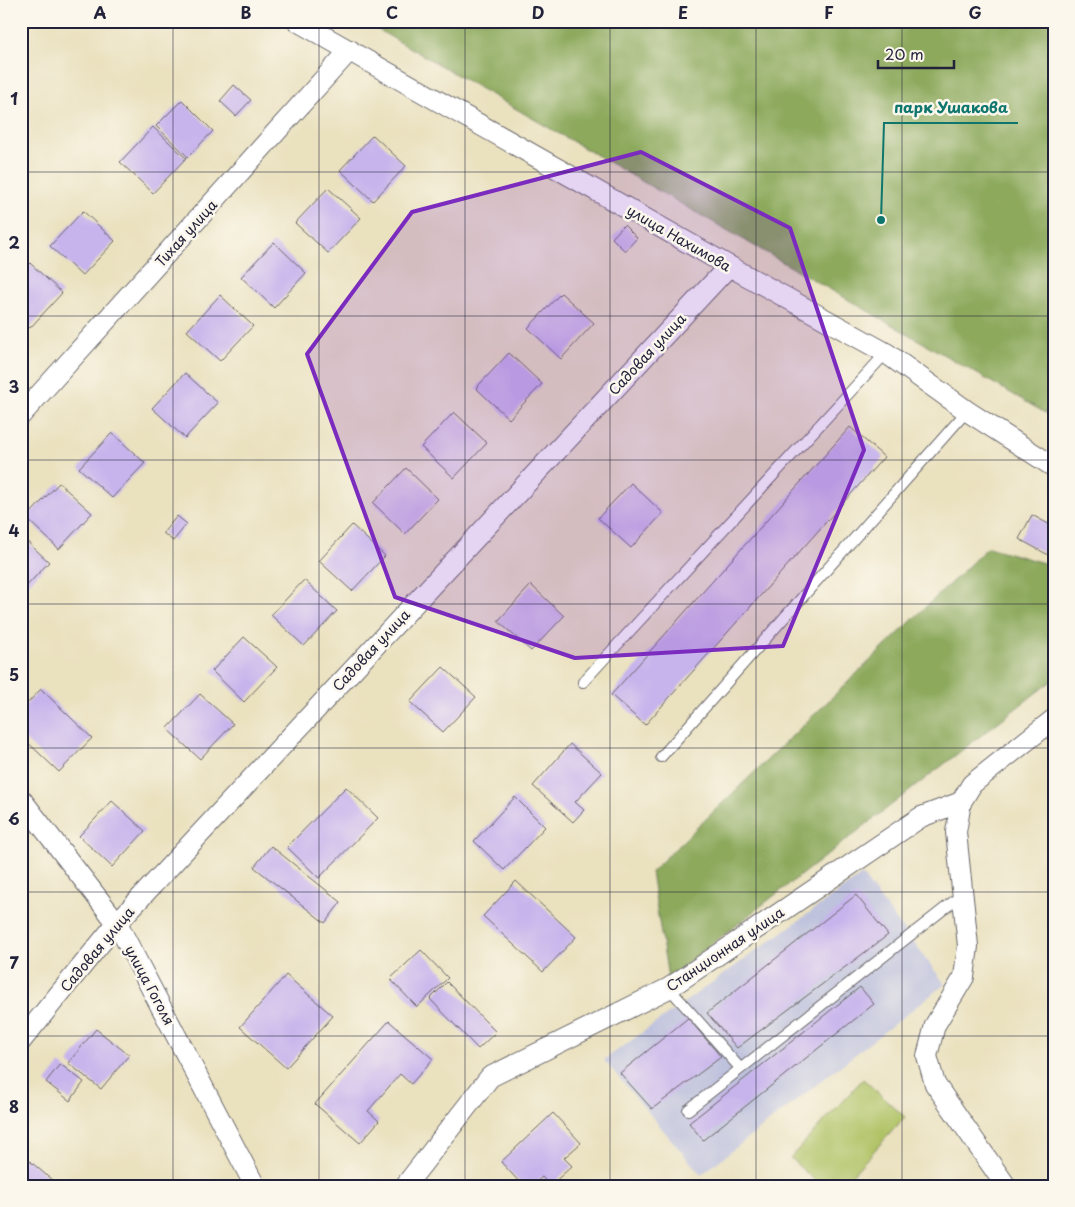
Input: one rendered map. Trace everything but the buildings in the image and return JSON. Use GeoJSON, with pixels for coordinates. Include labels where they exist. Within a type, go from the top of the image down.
{"type":"FeatureCollection","features":[{"type":"Feature","properties":{"kind":"street","name":"улица Нахимова"},"geometry":{"type":"LineString","coordinates":[[297,21],[886,353],[967,411],[1054,467]]}},
{"type":"Feature","properties":{"kind":"street","name":"Тихая улица"},"geometry":{"type":"LineString","coordinates":[[21,415],[350,50]]}},
{"type":"Feature","properties":{"kind":"street","name":"Садовая улица"},"geometry":{"type":"LineString","coordinates":[[21,1042],[117,923],[729,266]]}},
{"type":"Feature","properties":{"kind":"street"},"geometry":{"type":"LineString","coordinates":[[1006,1186],[935,1084],[927,1056],[935,1025],[964,977],[968,946],[956,832],[961,802],[972,784],[1054,719]]}},
{"type":"Feature","properties":{"kind":"street","name":"улица Гоголя"},"geometry":{"type":"LineString","coordinates":[[21,799],[117,923],[255,1186]]}},
{"type":"Feature","properties":{"kind":"street","name":"Станционная улица"},"geometry":{"type":"LineString","coordinates":[[405,1186],[490,1077],[669,988],[921,817],[961,802]]}},
{"type":"Feature","properties":{"kind":"lane"},"geometry":{"type":"LineString","coordinates":[[583,682],[886,353]]}},
{"type":"Feature","properties":{"kind":"lane"},"geometry":{"type":"LineString","coordinates":[[661,758],[967,411]]}},
{"type":"Feature","properties":{"kind":"lane"},"geometry":{"type":"LineString","coordinates":[[688,1110],[963,894]]}},
{"type":"Feature","properties":{"kind":"lane"},"geometry":{"type":"LineString","coordinates":[[669,988],[740,1068]]}},
{"type":"Feature","properties":{"kind":"highlighted area"},"geometry":{"type":"Polygon","coordinates":[[[641,152],[790,228],[864,450],[783,646],[575,658],[395,597],[307,354],[412,212],[641,152]]]}},
{"type":"Feature","properties":{"kind":"shaded area"},"geometry":{"type":"Polygon","coordinates":[[[862,875],[945,984],[701,1175],[604,1060],[862,875]]]}},
{"type":"Feature","properties":{"kind":"green space"},"geometry":{"type":"Polygon","coordinates":[[[363,21],[1054,21],[1054,418],[363,21]]]}},
{"type":"Feature","properties":{"kind":"green space"},"geometry":{"type":"Polygon","coordinates":[[[988,547],[1054,566],[1054,679],[668,978],[651,872],[988,547]]]}},
{"type":"Feature","properties":{"kind":"green space"},"geometry":{"type":"Polygon","coordinates":[[[863,1079],[905,1117],[842,1186],[821,1186],[790,1158],[863,1079]]]}},
{"type":"Feature","properties":{"kind":"place","name":"парк Ушакова"},"geometry":{"type":"Point","coordinates":[881,220]}}]}
